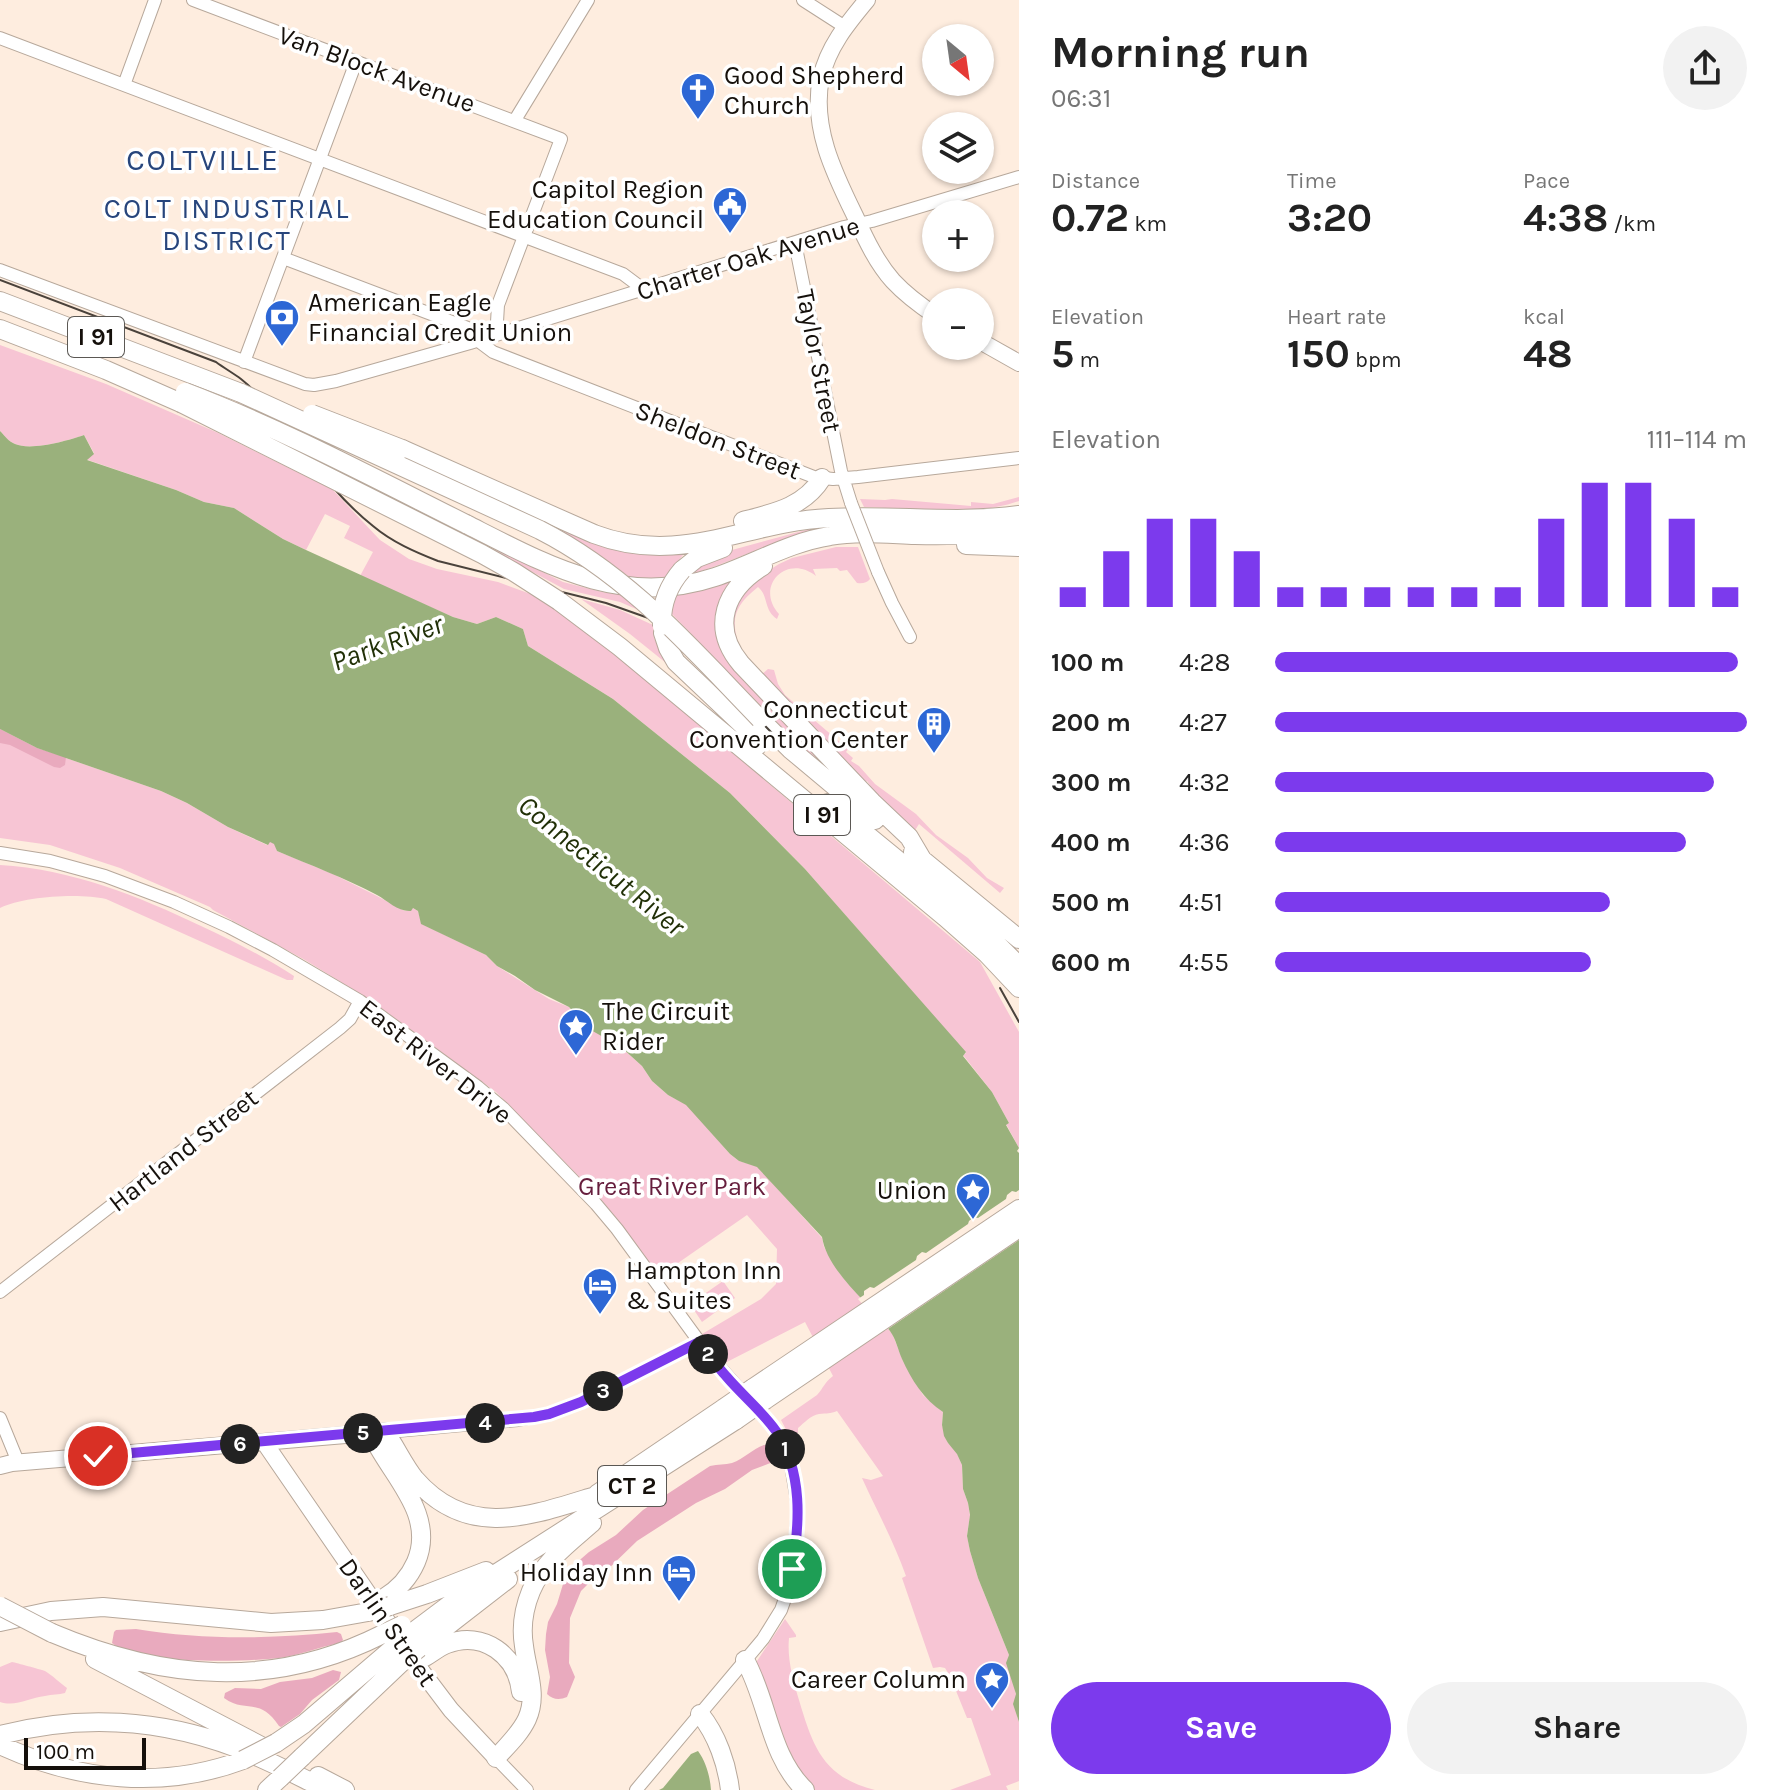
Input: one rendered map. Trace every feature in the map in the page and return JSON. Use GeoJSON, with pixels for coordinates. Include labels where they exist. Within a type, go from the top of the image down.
{"type":"FeatureCollection","features":[{"type":"Feature","properties":{"kind":"highway","name":"I 91"},"geometry":{"type":"LineString","coordinates":[[0,301],[241,393],[540,530],[576,550],[610,573],[654,610],[790,749],[1019,939]]}},
{"type":"Feature","properties":{"kind":"highway","name":"I 91"},"geometry":{"type":"LineString","coordinates":[[0,329],[183,397],[488,557],[559,601],[583,608],[953,924],[1019,988]]}},
{"type":"Feature","properties":{"kind":"highway"},"geometry":{"type":"LineString","coordinates":[[241,393],[256,393],[394,445],[567,522],[636,546],[676,546],[713,541],[797,521],[850,517],[956,520],[1019,515]]}},
{"type":"Feature","properties":{"kind":"highway"},"geometry":{"type":"LineString","coordinates":[[183,397],[227,409],[564,571],[599,582],[676,586],[734,570],[821,537],[844,534],[980,534],[1019,529]]}},
{"type":"Feature","properties":{"kind":"highway"},"geometry":{"type":"LineString","coordinates":[[606,538],[655,541],[678,538],[764,516],[807,497],[822,478]]}},
{"type":"Feature","properties":{"kind":"highway"},"geometry":{"type":"LineString","coordinates":[[956,520],[1019,504]]}},
{"type":"Feature","properties":{"kind":"highway"},"geometry":{"type":"LineString","coordinates":[[757,746],[753,734],[676,662],[663,633],[662,619],[672,584],[693,561],[797,521]]}},
{"type":"Feature","properties":{"kind":"highway"},"geometry":{"type":"LineString","coordinates":[[934,535],[952,544],[1019,547]]}},
{"type":"Feature","properties":{"kind":"highway"},"geometry":{"type":"LineString","coordinates":[[799,544],[753,573],[735,591],[724,617],[728,645],[741,664],[909,837],[922,859]]}},
{"type":"Feature","properties":{"kind":"highway"},"geometry":{"type":"LineString","coordinates":[[623,643],[757,746],[955,907],[1019,966]]}},
{"type":"Feature","properties":{"kind":"highway"},"geometry":{"type":"LineString","coordinates":[[981,906],[1019,927]]}},
{"type":"Feature","properties":{"kind":"highway","name":"CT 2"},"geometry":{"type":"LineString","coordinates":[[248,1762],[314,1720],[347,1687],[414,1641],[461,1596],[821,1352],[1019,1209]]}},
{"type":"Feature","properties":{"kind":"highway","name":"CT 2"},"geometry":{"type":"LineString","coordinates":[[821,1352],[1019,1228]]}},
{"type":"Feature","properties":{"kind":"highway"},"geometry":{"type":"LineString","coordinates":[[274,1784],[337,1722],[396,1654],[681,1461],[730,1414]]}},
{"type":"Feature","properties":{"kind":"highway","name":"CT 2"},"geometry":{"type":"LineString","coordinates":[[414,1641],[486,1571],[595,1496],[730,1414]]}},
{"type":"Feature","properties":{"kind":"highway"},"geometry":{"type":"LineString","coordinates":[[378,1432],[423,1486],[443,1502],[468,1514],[492,1518],[519,1517],[595,1496]]}},
{"type":"Feature","properties":{"kind":"highway"},"geometry":{"type":"LineString","coordinates":[[378,1432],[414,1505],[422,1533],[412,1570],[387,1602]]}},
{"type":"Feature","properties":{"kind":"highway"},"geometry":{"type":"LineString","coordinates":[[491,1753],[519,1732],[531,1704],[523,1631],[530,1592],[551,1560],[601,1515]]}},
{"type":"Feature","properties":{"kind":"highway"},"geometry":{"type":"LineString","coordinates":[[0,1622],[51,1611],[103,1607],[271,1623],[310,1621],[363,1612],[387,1602],[427,1594],[486,1571]]}},
{"type":"Feature","properties":{"kind":"highway","name":"CT 2"},"geometry":{"type":"LineString","coordinates":[[0,1606],[52,1633],[90,1648],[132,1661],[180,1670],[260,1670],[307,1662],[350,1649],[396,1654]]}},
{"type":"Feature","properties":{"kind":"highway"},"geometry":{"type":"LineString","coordinates":[[52,1633],[106,1665],[345,1790]]}},
{"type":"Feature","properties":{"kind":"highway"},"geometry":{"type":"LineString","coordinates":[[414,1641],[446,1644],[471,1640],[494,1647],[510,1661],[520,1684],[519,1707],[491,1753]]}},
{"type":"Feature","properties":{"kind":"highway"},"geometry":{"type":"LineString","coordinates":[[745,1660],[759,1689],[781,1757],[805,1790]]}},
{"type":"Feature","properties":{"kind":"highway"},"geometry":{"type":"LineString","coordinates":[[700,1714],[715,1738],[730,1790]]}},
{"type":"Feature","properties":{"kind":"highway"},"geometry":{"type":"LineString","coordinates":[[0,1735],[79,1722],[152,1725],[183,1731],[243,1750],[327,1790]]}},
{"type":"Feature","properties":{"kind":"highway"},"geometry":{"type":"LineString","coordinates":[[0,1743],[48,1725]]}},
{"type":"Feature","properties":{"kind":"highway"},"geometry":{"type":"LineString","coordinates":[[0,1743],[34,1759],[69,1770],[119,1779],[158,1780],[248,1762]]}},
{"type":"Feature","properties":{"kind":"highway"},"geometry":{"type":"LineString","coordinates":[[173,1790],[214,1781],[248,1762]]}},
{"type":"Feature","properties":{"kind":"main road"},"geometry":{"type":"LineString","coordinates":[[867,0],[832,46],[819,90],[819,117],[829,160],[875,256],[893,281],[922,306]]}},
{"type":"Feature","properties":{"kind":"main road"},"geometry":{"type":"LineString","coordinates":[[994,349],[1019,363]]}},
{"type":"Feature","properties":{"kind":"main road"},"geometry":{"type":"LineString","coordinates":[[0,1466],[378,1432]]}},
{"type":"Feature","properties":{"kind":"main road","name":"Darlin Street"},"geometry":{"type":"LineString","coordinates":[[264,1442],[420,1669],[451,1710],[491,1753]]}},
{"type":"Feature","properties":{"kind":"street"},"geometry":{"type":"LineString","coordinates":[[124,85],[155,0]]}},
{"type":"Feature","properties":{"kind":"street","name":"Van Block Avenue"},"geometry":{"type":"LineString","coordinates":[[193,0],[561,139],[524,237]]}},
{"type":"Feature","properties":{"kind":"street"},"geometry":{"type":"LineString","coordinates":[[515,120],[588,0]]}},
{"type":"Feature","properties":{"kind":"street"},"geometry":{"type":"LineString","coordinates":[[803,0],[845,27]]}},
{"type":"Feature","properties":{"kind":"street"},"geometry":{"type":"LineString","coordinates":[[0,38],[623,274],[643,289]]}},
{"type":"Feature","properties":{"kind":"street"},"geometry":{"type":"LineString","coordinates":[[244,362],[356,62]]}},
{"type":"Feature","properties":{"kind":"street","name":"Charter Oak Avenue"},"geometry":{"type":"LineString","coordinates":[[0,270],[244,362],[314,385],[477,340],[1019,177]]}},
{"type":"Feature","properties":{"kind":"street"},"geometry":{"type":"LineString","coordinates":[[500,332],[498,305],[524,237]]}},
{"type":"Feature","properties":{"kind":"street","name":"Taylor Street"},"geometry":{"type":"LineString","coordinates":[[795,243],[843,479],[878,572],[910,637]]}},
{"type":"Feature","properties":{"kind":"street"},"geometry":{"type":"LineString","coordinates":[[283,258],[468,328]]}},
{"type":"Feature","properties":{"kind":"street","name":"Sheldon Street"},"geometry":{"type":"LineString","coordinates":[[477,340],[493,352],[802,474],[843,479],[1019,458]]}},
{"type":"Feature","properties":{"kind":"street","name":"East River Drive"},"geometry":{"type":"LineString","coordinates":[[0,853],[77,868],[174,902],[253,939],[360,1001],[483,1091],[601,1210],[726,1377],[777,1432],[790,1460],[796,1484],[798,1528],[787,1594],[774,1624],[636,1790]]}},
{"type":"Feature","properties":{"kind":"street","name":"Hartland Street"},"geometry":{"type":"LineString","coordinates":[[0,1292],[340,1028],[350,1019],[360,1001]]}},
{"type":"Feature","properties":{"kind":"street"},"geometry":{"type":"LineString","coordinates":[[378,1432],[518,1420],[549,1414],[581,1402],[699,1342]]}},
{"type":"Feature","properties":{"kind":"street"},"geometry":{"type":"LineString","coordinates":[[0,1418],[18,1462]]}},
{"type":"Feature","properties":{"kind":"street","name":"Darlin Street"},"geometry":{"type":"LineString","coordinates":[[491,1753],[527,1790]]}},
{"type":"Feature","properties":{"kind":"green space"},"geometry":{"type":"Polygon","coordinates":[[[0,345],[106,384],[216,432],[332,489],[380,540],[409,559],[437,569],[498,582],[536,596],[616,652],[980,962],[1019,1032],[1019,1148],[992,1092],[963,1055],[966,1053],[805,869],[730,793],[613,699],[528,646],[523,629],[496,617],[477,624],[453,617],[360,576],[373,552],[344,538],[350,526],[325,514],[306,550],[234,508],[204,502],[85,459],[94,453],[84,435],[39,446],[13,443],[0,431],[0,345]]]}},
{"type":"Feature","properties":{"kind":"green space"},"geometry":{"type":"Polygon","coordinates":[[[439,474],[604,546],[635,553],[683,555],[663,579],[632,579],[565,534],[439,474]]]}},
{"type":"Feature","properties":{"kind":"green space"},"geometry":{"type":"Polygon","coordinates":[[[1019,497],[1019,501],[1001,506],[962,511],[864,507],[860,499],[971,506],[971,502],[993,504],[1019,497]]]}},
{"type":"Feature","properties":{"kind":"green space"},"geometry":{"type":"Polygon","coordinates":[[[838,526],[780,541],[685,576],[721,553],[813,528],[838,526]]]}},
{"type":"Feature","properties":{"kind":"green space"},"geometry":{"type":"Polygon","coordinates":[[[467,535],[563,582],[624,595],[643,612],[620,602],[564,589],[467,535]]]}},
{"type":"Feature","properties":{"kind":"green space"},"geometry":{"type":"Polygon","coordinates":[[[836,547],[858,547],[870,579],[857,583],[847,570],[837,568],[813,569],[816,576],[794,568],[785,571],[777,576],[770,593],[779,614],[777,619],[758,587],[742,603],[735,618],[736,635],[743,657],[730,633],[731,609],[755,579],[792,558],[836,547]]]}},
{"type":"Feature","properties":{"kind":"green space"},"geometry":{"type":"Polygon","coordinates":[[[734,579],[718,620],[830,770],[798,744],[669,611],[673,595],[715,587],[734,579]]]}},
{"type":"Feature","properties":{"kind":"green space"},"geometry":{"type":"Polygon","coordinates":[[[581,599],[620,610],[653,625],[654,638],[666,663],[630,634],[581,599]]]}},
{"type":"Feature","properties":{"kind":"green space"},"geometry":{"type":"Polygon","coordinates":[[[768,669],[774,670],[785,695],[848,749],[846,752],[853,758],[851,761],[875,784],[916,814],[936,835],[968,858],[987,878],[1004,888],[1000,893],[919,824],[914,832],[880,800],[867,781],[864,784],[761,675],[768,669]]]}},
{"type":"Feature","properties":{"kind":"green space","name":"Great River Park"},"geometry":{"type":"Polygon","coordinates":[[[0,729],[37,748],[161,791],[228,827],[267,845],[269,841],[275,844],[277,851],[333,874],[405,911],[413,908],[418,911],[422,924],[486,955],[497,966],[549,999],[569,1007],[574,1014],[621,1047],[668,1095],[687,1105],[730,1154],[739,1161],[757,1166],[822,1238],[841,1275],[892,1333],[903,1361],[923,1395],[943,1412],[942,1425],[948,1443],[956,1451],[962,1465],[963,1489],[970,1516],[967,1535],[970,1551],[1009,1655],[1008,1665],[1019,1722],[1019,1781],[1006,1786],[1008,1790],[950,1790],[991,1775],[971,1718],[967,1718],[950,1676],[945,1668],[933,1668],[902,1578],[906,1576],[862,1478],[871,1480],[883,1476],[837,1411],[813,1416],[798,1428],[798,1433],[790,1437],[781,1420],[817,1395],[833,1376],[805,1322],[721,1365],[697,1337],[761,1299],[776,1284],[777,1249],[747,1215],[655,1279],[632,1239],[600,1198],[496,1092],[367,998],[210,907],[120,868],[50,845],[0,838],[0,729]]]}},
{"type":"Feature","properties":{"kind":"green space"},"geometry":{"type":"Polygon","coordinates":[[[0,865],[78,878],[128,895],[249,950],[294,976],[293,980],[106,899],[52,897],[0,908],[0,865]]]}},
{"type":"Feature","properties":{"kind":"green space"},"geometry":{"type":"Polygon","coordinates":[[[723,1281],[735,1298],[702,1322],[690,1304],[723,1281]]]}},
{"type":"Feature","properties":{"kind":"green space"},"geometry":{"type":"Polygon","coordinates":[[[785,1619],[796,1635],[789,1638],[791,1669],[815,1746],[843,1777],[875,1790],[810,1790],[791,1766],[757,1667],[757,1661],[785,1619]]]}},
{"type":"Feature","properties":{"kind":"green space"},"geometry":{"type":"Polygon","coordinates":[[[12,1662],[45,1671],[67,1688],[65,1693],[17,1703],[0,1702],[0,1667],[12,1662]]]}},
{"type":"Feature","properties":{"kind":"shaded area"},"geometry":{"type":"Polygon","coordinates":[[[0,729],[37,748],[66,757],[65,765],[54,767],[0,743],[0,729]]]}},
{"type":"Feature","properties":{"kind":"shaded area"},"geometry":{"type":"Polygon","coordinates":[[[764,1445],[776,1456],[773,1462],[752,1470],[637,1541],[581,1591],[570,1618],[569,1663],[575,1677],[567,1697],[557,1699],[547,1694],[550,1677],[545,1650],[546,1634],[567,1571],[616,1535],[643,1510],[710,1466],[732,1463],[764,1445]]]}},
{"type":"Feature","properties":{"kind":"shaded area"},"geometry":{"type":"Polygon","coordinates":[[[116,1630],[236,1637],[337,1632],[343,1640],[279,1658],[192,1660],[144,1655],[112,1643],[116,1630]]]}},
{"type":"Feature","properties":{"kind":"shaded area"},"geometry":{"type":"Polygon","coordinates":[[[333,1670],[341,1672],[339,1680],[281,1727],[265,1711],[224,1698],[225,1693],[235,1688],[261,1689],[333,1670]]]}},
{"type":"Feature","properties":{"kind":"water"},"geometry":{"type":"Polygon","coordinates":[[[0,431],[13,443],[22,446],[39,446],[84,435],[94,454],[87,460],[204,502],[234,508],[283,539],[453,617],[477,624],[496,617],[523,629],[528,646],[613,699],[730,793],[805,869],[966,1052],[963,1056],[992,1092],[1019,1148],[1019,1722],[1013,1704],[1016,1694],[1006,1663],[1009,1655],[970,1551],[967,1536],[970,1515],[963,1489],[962,1465],[944,1436],[943,1412],[919,1388],[892,1334],[832,1263],[822,1237],[757,1167],[739,1161],[730,1154],[686,1105],[652,1081],[642,1066],[621,1047],[589,1029],[569,1007],[535,990],[497,966],[486,955],[421,924],[418,911],[413,908],[406,911],[397,908],[365,889],[277,851],[274,844],[270,842],[268,845],[228,827],[161,791],[37,748],[0,729],[0,431]]]}},
{"type":"Feature","properties":{"kind":"water"},"geometry":{"type":"Polygon","coordinates":[[[698,1751],[707,1769],[711,1790],[659,1790],[691,1754],[698,1751]]]}},
{"type":"Feature","properties":{"kind":"pier"},"geometry":{"type":"Polygon","coordinates":[[[1019,1190],[1019,1240],[885,1331],[858,1299],[864,1291],[874,1288],[916,1260],[922,1252],[926,1253],[974,1217],[978,1218],[1006,1199],[1012,1191],[1019,1190]]]}},
{"type":"Feature","properties":{"kind":"railway"},"geometry":{"type":"LineString","coordinates":[[0,280],[216,362],[257,394],[333,487],[362,517],[388,537],[438,561],[606,603],[654,620],[679,638],[772,733]]}},
{"type":"Feature","properties":{"kind":"railway"},"geometry":{"type":"LineString","coordinates":[[1000,988],[1019,1022]]}},
{"type":"Feature","properties":{"kind":"place","name":"Good Shepherd Church"},"geometry":{"type":"Point","coordinates":[698,121]}},
{"type":"Feature","properties":{"kind":"place","name":"Capitol Region Education Council"},"geometry":{"type":"Point","coordinates":[730,235]}},
{"type":"Feature","properties":{"kind":"place","name":"American Eagle Financial Credit Union"},"geometry":{"type":"Point","coordinates":[282,348]}},
{"type":"Feature","properties":{"kind":"place","name":"Connecticut Convention Center"},"geometry":{"type":"Point","coordinates":[934,755]}},
{"type":"Feature","properties":{"kind":"place","name":"The Circuit Rider"},"geometry":{"type":"Point","coordinates":[576,1057]}},
{"type":"Feature","properties":{"kind":"place","name":"Union"},"geometry":{"type":"Point","coordinates":[973,1221]}},
{"type":"Feature","properties":{"kind":"place","name":"Hampton Inn & Suites"},"geometry":{"type":"Point","coordinates":[600,1316]}},
{"type":"Feature","properties":{"kind":"place","name":"Holiday Inn"},"geometry":{"type":"Point","coordinates":[679,1603]}},
{"type":"Feature","properties":{"kind":"place","name":"Career Column"},"geometry":{"type":"Point","coordinates":[992,1710]}},
{"type":"Feature","properties":{"kind":"district","name":"COLTVILLE"},"geometry":{"type":"Point","coordinates":[203,160]}},
{"type":"Feature","properties":{"kind":"district","name":"COLT INDUSTRIAL DISTRICT"},"geometry":{"type":"Point","coordinates":[227,224]}},
{"type":"Feature","properties":{"kind":"route"},"geometry":{"type":"LineString","coordinates":[[98,1456],[534,1417],[581,1402],[699,1342],[726,1377],[770,1423],[787,1453],[795,1479],[798,1507],[792,1569]]}},
{"type":"Feature","properties":{"kind":"water label","name":"Park River"},"geometry":{"type":"Point","coordinates":[387,642]}},
{"type":"Feature","properties":{"kind":"water label","name":"Connecticut River"},"geometry":{"type":"Point","coordinates":[602,865]}}]}
